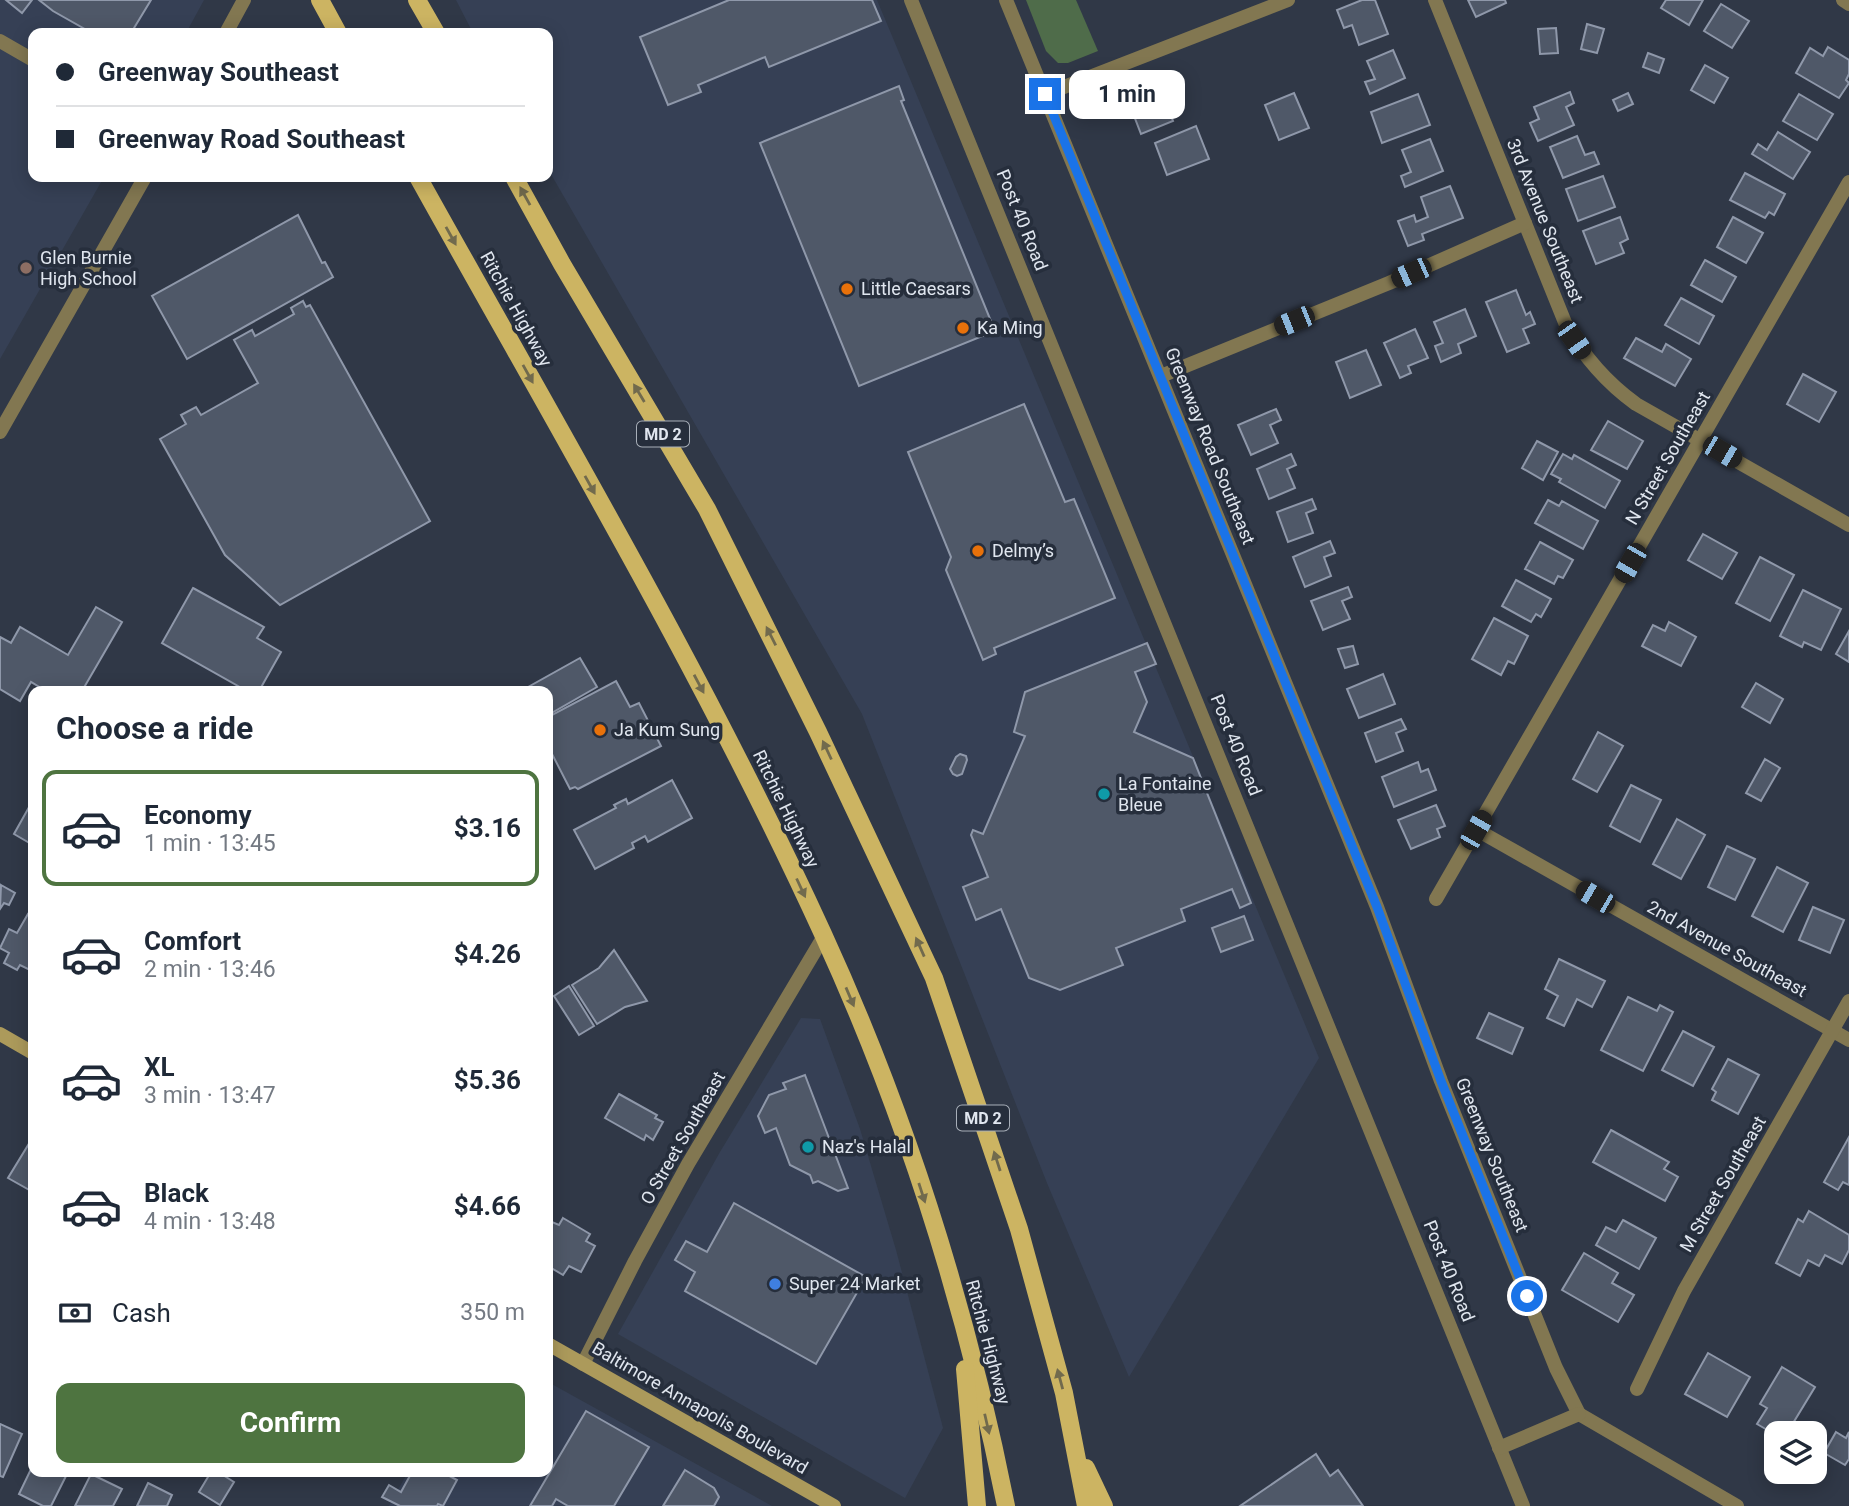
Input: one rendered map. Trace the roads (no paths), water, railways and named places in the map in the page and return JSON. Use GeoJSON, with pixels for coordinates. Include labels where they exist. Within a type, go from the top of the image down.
{"type":"FeatureCollection","features":[{"type":"Feature","properties":{"kind":"main road"},"geometry":{"type":"LineString","coordinates":[[320,0],[335,28]]}},
{"type":"Feature","properties":{"kind":"main road"},"geometry":{"type":"LineString","coordinates":[[417,0],[433,28]]}},
{"type":"Feature","properties":{"kind":"main road","name":"Ritchie Highway"},"geometry":{"type":"LineString","coordinates":[[421,182],[621,540],[727,737],[824,936],[898,1122],[959,1310],[1006,1506]]}},
{"type":"Feature","properties":{"kind":"main road","name":"MD 2"},"geometry":{"type":"LineString","coordinates":[[517,182],[562,264],[707,509],[818,732],[934,978],[1019,1229],[1064,1393],[1086,1506]]}},
{"type":"Feature","properties":{"kind":"main road"},"geometry":{"type":"LineString","coordinates":[[0,1034],[28,1050]]}},
{"type":"Feature","properties":{"kind":"main road"},"geometry":{"type":"LineString","coordinates":[[959,1310],[977,1506]]}},
{"type":"Feature","properties":{"kind":"main road","name":"Baltimore Annapolis Boulevard"},"geometry":{"type":"LineString","coordinates":[[553,1347],[834,1506]]}},
{"type":"Feature","properties":{"kind":"main road"},"geometry":{"type":"LineString","coordinates":[[1075,1446],[1104,1506]]}},
{"type":"Feature","properties":{"kind":"street"},"geometry":{"type":"LineString","coordinates":[[229,28],[244,0]]}},
{"type":"Feature","properties":{"kind":"street","name":"Post 40 Road"},"geometry":{"type":"LineString","coordinates":[[911,0],[1523,1506]]}},
{"type":"Feature","properties":{"kind":"street","name":"Greenway Road Southeast"},"geometry":{"type":"LineString","coordinates":[[1006,0],[1377,907]]}},
{"type":"Feature","properties":{"kind":"street"},"geometry":{"type":"LineString","coordinates":[[1045,94],[1288,0]]}},
{"type":"Feature","properties":{"kind":"street","name":"3rd Avenue Southeast"},"geometry":{"type":"LineString","coordinates":[[1435,0],[1566,325],[1584,354],[1623,394],[1849,525]]}},
{"type":"Feature","properties":{"kind":"street"},"geometry":{"type":"LineString","coordinates":[[1843,0],[1849,4]]}},
{"type":"Feature","properties":{"kind":"street"},"geometry":{"type":"LineString","coordinates":[[0,41],[28,57]]}},
{"type":"Feature","properties":{"kind":"street"},"geometry":{"type":"LineString","coordinates":[[0,432],[142,182]]}},
{"type":"Feature","properties":{"kind":"street","name":"N Street Southeast"},"geometry":{"type":"LineString","coordinates":[[1436,900],[1849,182]]}},
{"type":"Feature","properties":{"kind":"street"},"geometry":{"type":"LineString","coordinates":[[1161,376],[1389,283],[1525,223]]}},
{"type":"Feature","properties":{"kind":"street","name":"2nd Avenue Southeast"},"geometry":{"type":"LineString","coordinates":[[1476,830],[1849,1040]]}},
{"type":"Feature","properties":{"kind":"street","name":"Greenway Southeast"},"geometry":{"type":"LineString","coordinates":[[1377,907],[1441,1081],[1556,1368],[1579,1414]]}},
{"type":"Feature","properties":{"kind":"street","name":"O Street Southeast"},"geometry":{"type":"LineString","coordinates":[[583,1364],[688,1164],[824,936]]}},
{"type":"Feature","properties":{"kind":"street","name":"M Street Southeast"},"geometry":{"type":"LineString","coordinates":[[1637,1389],[1684,1291],[1849,1001]]}},
{"type":"Feature","properties":{"kind":"street"},"geometry":{"type":"LineString","coordinates":[[1499,1448],[1579,1414],[1737,1506]]}},
{"type":"Feature","properties":{"kind":"place","name":"Glen Burnie High School"},"geometry":{"type":"Point","coordinates":[26,268]}},
{"type":"Feature","properties":{"kind":"place","name":"Little Caesars"},"geometry":{"type":"Point","coordinates":[847,289]}},
{"type":"Feature","properties":{"kind":"place","name":"Ka Ming"},"geometry":{"type":"Point","coordinates":[963,328]}},
{"type":"Feature","properties":{"kind":"place","name":"Delmy’s"},"geometry":{"type":"Point","coordinates":[978,551]}},
{"type":"Feature","properties":{"kind":"place","name":"Ja Kum Sung"},"geometry":{"type":"Point","coordinates":[600,730]}},
{"type":"Feature","properties":{"kind":"place","name":"La Fontaine Bleue"},"geometry":{"type":"Point","coordinates":[1104,794]}},
{"type":"Feature","properties":{"kind":"place","name":"Naz's Halal"},"geometry":{"type":"Point","coordinates":[808,1147]}},
{"type":"Feature","properties":{"kind":"place","name":"Super 24 Market"},"geometry":{"type":"Point","coordinates":[775,1284]}}]}
